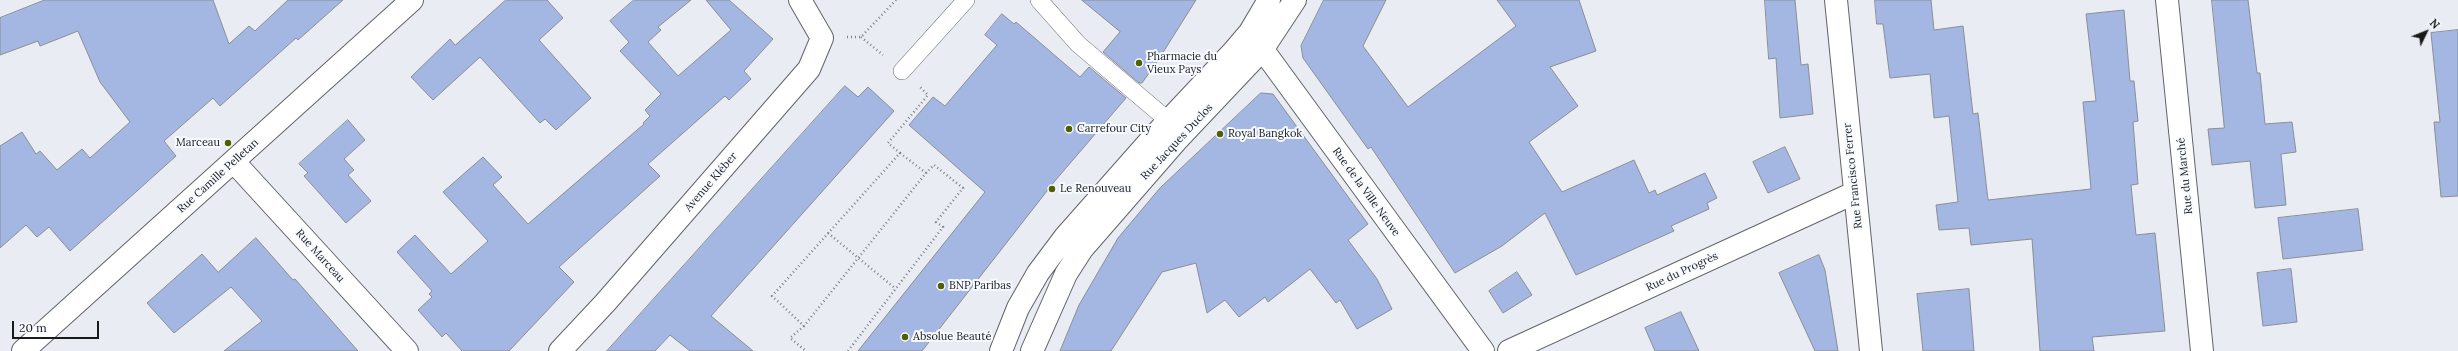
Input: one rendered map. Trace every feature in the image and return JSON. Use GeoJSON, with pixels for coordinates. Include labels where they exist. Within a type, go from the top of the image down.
{"type":"FeatureCollection","features":[{"type":"Feature","properties":{"kind":"street","name":"Rue Camille Pelletan"},"geometry":{"type":"LineString","coordinates":[[23,351],[412,0]]}},
{"type":"Feature","properties":{"kind":"street"},"geometry":{"type":"LineString","coordinates":[[800,0],[822,38]]}},
{"type":"Feature","properties":{"kind":"street","name":"Rue Jacques Duclos"},"geometry":{"type":"LineString","coordinates":[[1032,351],[1066,274],[1082,249],[1250,32],[1269,0]]}},
{"type":"Feature","properties":{"kind":"street","name":"Rue Jacques Duclos"},"geometry":{"type":"LineString","coordinates":[[1001,351],[1018,308],[1038,273],[1065,237],[1176,127],[1262,50],[1295,0]]}},
{"type":"Feature","properties":{"kind":"street","name":"Rue Francisco Ferrer"},"geometry":{"type":"LineString","coordinates":[[1836,0],[1854,194],[1871,351]]}},
{"type":"Feature","properties":{"kind":"street","name":"Rue du Marché"},"geometry":{"type":"LineString","coordinates":[[2167,0],[2202,351]]}},
{"type":"Feature","properties":{"kind":"street","name":"Rue de la Ville Neuve"},"geometry":{"type":"LineString","coordinates":[[1250,32],[1483,351]]}},
{"type":"Feature","properties":{"kind":"street","name":"Avenue Kléber"},"geometry":{"type":"LineString","coordinates":[[560,351],[605,303],[809,69],[822,38]]}},
{"type":"Feature","properties":{"kind":"street","name":"Rue Marceau"},"geometry":{"type":"LineString","coordinates":[[234,162],[407,351]]}},
{"type":"Feature","properties":{"kind":"street","name":"Rue du Progrès"},"geometry":{"type":"LineString","coordinates":[[1509,351],[1854,194]]}},
{"type":"Feature","properties":{"kind":"lane"},"geometry":{"type":"LineString","coordinates":[[902,71],[966,0]]}},
{"type":"Feature","properties":{"kind":"lane"},"geometry":{"type":"LineString","coordinates":[[1039,0],[1078,44],[1176,127]]}},
{"type":"Feature","properties":{"kind":"path"},"geometry":{"type":"LineString","coordinates":[[861,37],[896,0]]}},
{"type":"Feature","properties":{"kind":"path"},"geometry":{"type":"LineString","coordinates":[[822,38],[861,37],[928,95],[888,142],[900,154],[926,173]]}},
{"type":"Feature","properties":{"kind":"path"},"geometry":{"type":"LineString","coordinates":[[804,326],[772,296],[900,154]]}},
{"type":"Feature","properties":{"kind":"path"},"geometry":{"type":"LineString","coordinates":[[806,351],[790,338],[804,326],[934,165],[963,188],[936,222],[943,227],[848,351]]}},
{"type":"Feature","properties":{"kind":"path"},"geometry":{"type":"LineString","coordinates":[[828,233],[896,289]]}},
{"type":"Feature","properties":{"kind":"building"},"geometry":{"type":"Polygon","coordinates":[[[45,0],[213,0],[229,44],[249,26],[255,31],[288,0],[343,0],[298,40],[296,38],[220,106],[213,98],[164,141],[176,156],[70,251],[49,227],[37,237],[26,225],[0,248],[0,146],[22,132],[36,154],[40,151],[57,170],[82,149],[90,158],[130,122],[100,82],[78,31],[40,46],[38,41],[0,55],[0,18],[45,0]]]}},
{"type":"Feature","properties":{"kind":"building"},"geometry":{"type":"Polygon","coordinates":[[[506,0],[547,0],[563,18],[539,40],[591,98],[556,130],[545,119],[540,123],[480,57],[433,100],[411,77],[450,39],[455,45],[506,0]]]}},
{"type":"Feature","properties":{"kind":"building"},"geometry":{"type":"Polygon","coordinates":[[[634,0],[691,0],[658,27],[661,30],[648,42],[678,76],[731,30],[706,0],[729,0],[773,39],[744,71],[751,79],[729,100],[725,96],[648,164],[660,176],[559,267],[574,282],[509,351],[462,351],[446,333],[442,337],[418,310],[432,297],[429,294],[432,291],[397,252],[415,235],[451,274],[488,241],[443,192],[483,157],[502,177],[493,185],[528,224],[644,124],[643,123],[650,116],[645,110],[661,94],[620,51],[629,42],[610,21],[634,0]]]}},
{"type":"Feature","properties":{"kind":"building"},"geometry":{"type":"Polygon","coordinates":[[[1082,0],[1196,0],[1157,62],[1142,83],[1139,83],[1103,52],[1120,32],[1082,0]]]}},
{"type":"Feature","properties":{"kind":"building"},"geometry":{"type":"Polygon","coordinates":[[[1324,0],[1386,0],[1363,46],[1408,107],[1516,26],[1497,0],[1579,0],[1596,51],[1550,67],[1578,106],[1529,142],[1562,192],[1634,160],[1649,193],[1655,190],[1657,195],[1705,173],[1717,198],[1707,203],[1709,209],[1671,226],[1674,231],[1576,275],[1545,213],[1502,246],[1455,273],[1371,147],[1368,149],[1303,58],[1301,46],[1324,0]]]}},
{"type":"Feature","properties":{"kind":"building"},"geometry":{"type":"Polygon","coordinates":[[[1765,0],[1795,0],[1801,65],[1808,64],[1813,114],[1780,118],[1776,58],[1769,59],[1765,0]]]}},
{"type":"Feature","properties":{"kind":"building"},"geometry":{"type":"Polygon","coordinates":[[[1875,0],[1931,0],[1934,30],[1963,26],[1973,114],[1978,113],[1988,200],[2091,189],[2083,102],[2096,101],[2086,14],[2124,10],[2130,81],[2134,81],[2138,121],[2133,122],[2138,184],[2131,185],[2136,235],[2155,233],[2165,331],[2092,337],[2094,351],[2040,351],[2032,239],[1971,245],[1969,228],[1939,230],[1936,205],[1958,202],[1949,116],[1934,118],[1930,74],[1890,78],[1883,24],[1877,24],[1875,0]]]}},
{"type":"Feature","properties":{"kind":"building"},"geometry":{"type":"Polygon","coordinates":[[[2212,0],[2248,0],[2257,73],[2260,73],[2265,124],[2292,122],[2296,152],[2281,154],[2286,205],[2255,208],[2250,161],[2212,165],[2208,129],[2224,128],[2212,0]]]}},
{"type":"Feature","properties":{"kind":"building"},"geometry":{"type":"Polygon","coordinates":[[[1002,14],[1014,24],[1016,22],[1080,77],[1089,67],[1126,98],[1054,182],[922,351],[858,351],[985,192],[909,125],[933,97],[945,106],[997,45],[985,35],[1002,14]]]}},
{"type":"Feature","properties":{"kind":"building"},"geometry":{"type":"Polygon","coordinates":[[[2458,30],[2458,196],[2441,197],[2434,122],[2440,122],[2431,33],[2458,30]]]}},
{"type":"Feature","properties":{"kind":"building"},"geometry":{"type":"Polygon","coordinates":[[[845,86],[858,97],[868,87],[894,111],[711,316],[753,351],[690,351],[670,335],[655,351],[607,351],[845,86]]]}},
{"type":"Feature","properties":{"kind":"building"},"geometry":{"type":"Polygon","coordinates":[[[1261,93],[1273,94],[1368,224],[1348,240],[1377,279],[1392,309],[1357,329],[1340,300],[1336,303],[1310,269],[1268,302],[1265,297],[1239,317],[1225,300],[1207,313],[1196,263],[1162,272],[1111,351],[1060,351],[1079,305],[1118,238],[1160,188],[1261,93]]]}},
{"type":"Feature","properties":{"kind":"building"},"geometry":{"type":"Polygon","coordinates":[[[348,120],[365,140],[344,159],[354,170],[348,175],[371,201],[346,223],[304,176],[308,173],[299,164],[348,120]]]}},
{"type":"Feature","properties":{"kind":"building"},"geometry":{"type":"Polygon","coordinates":[[[1785,147],[1800,179],[1768,193],[1753,162],[1785,147]]]}},
{"type":"Feature","properties":{"kind":"building"},"geometry":{"type":"Polygon","coordinates":[[[2358,209],[2363,250],[2283,259],[2278,218],[2358,209]]]}},
{"type":"Feature","properties":{"kind":"building"},"geometry":{"type":"Polygon","coordinates":[[[256,238],[293,280],[295,279],[358,351],[224,351],[262,321],[231,287],[174,333],[147,303],[202,254],[218,272],[256,238]]]}},
{"type":"Feature","properties":{"kind":"building"},"geometry":{"type":"Polygon","coordinates":[[[1819,255],[1825,270],[1838,351],[1815,351],[1779,273],[1819,255]]]}},
{"type":"Feature","properties":{"kind":"building"},"geometry":{"type":"Polygon","coordinates":[[[2291,269],[2297,322],[2263,326],[2257,273],[2291,269]]]}},
{"type":"Feature","properties":{"kind":"building"},"geometry":{"type":"Polygon","coordinates":[[[1517,272],[1532,295],[1503,313],[1489,291],[1517,272]]]}},
{"type":"Feature","properties":{"kind":"building"},"geometry":{"type":"Polygon","coordinates":[[[1969,289],[1974,351],[1923,351],[1917,294],[1969,289]]]}},
{"type":"Feature","properties":{"kind":"building"},"geometry":{"type":"Polygon","coordinates":[[[1681,312],[1699,351],[1655,351],[1645,328],[1681,312]]]}},
{"type":"Feature","properties":{"kind":"place","name":"Pharmacie du Vieux Pays"},"geometry":{"type":"Point","coordinates":[1139,63]}},
{"type":"Feature","properties":{"kind":"place","name":"Carrefour City"},"geometry":{"type":"Point","coordinates":[1069,129]}},
{"type":"Feature","properties":{"kind":"place","name":"Royal Bangkok"},"geometry":{"type":"Point","coordinates":[1220,134]}},
{"type":"Feature","properties":{"kind":"place","name":"Marceau"},"geometry":{"type":"Point","coordinates":[228,143]}},
{"type":"Feature","properties":{"kind":"place","name":"Le Renouveau"},"geometry":{"type":"Point","coordinates":[1052,189]}},
{"type":"Feature","properties":{"kind":"place","name":"BNP Paribas"},"geometry":{"type":"Point","coordinates":[941,286]}},
{"type":"Feature","properties":{"kind":"place","name":"Absolue Beauté"},"geometry":{"type":"Point","coordinates":[905,337]}}]}
